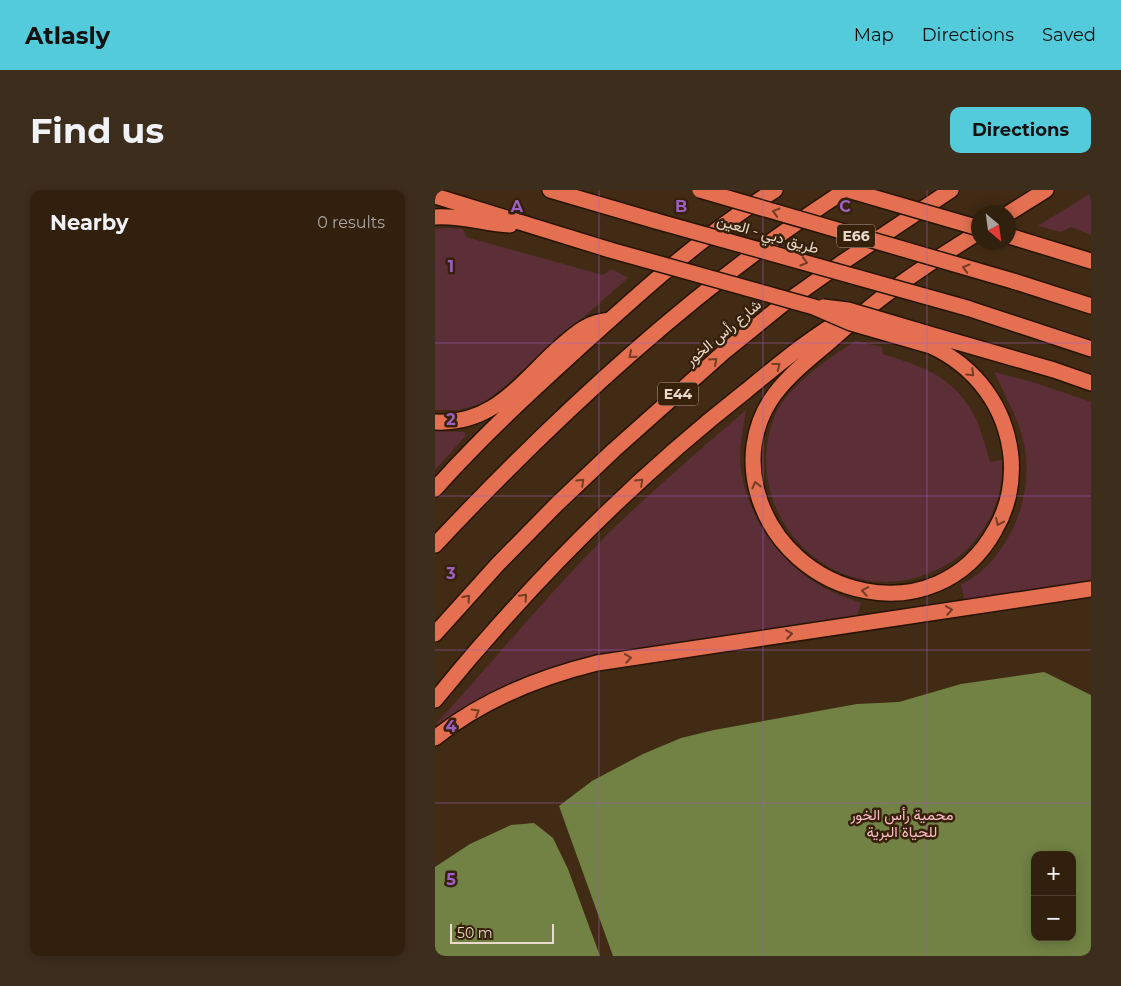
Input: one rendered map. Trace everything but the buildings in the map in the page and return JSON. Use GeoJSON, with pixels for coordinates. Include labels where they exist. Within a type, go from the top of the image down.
{"type":"FeatureCollection","features":[{"type":"Feature","properties":{"kind":"highway","name":"طريق دبي - العين"},"geometry":{"type":"LineString","coordinates":[[550,190],[967,308],[1091,349]]}},
{"type":"Feature","properties":{"kind":"highway","name":"طريق دبي - العين"},"geometry":{"type":"LineString","coordinates":[[700,190],[1013,281],[1091,306]]}},
{"type":"Feature","properties":{"kind":"highway"},"geometry":{"type":"LineString","coordinates":[[435,489],[467,453],[493,428],[659,276],[710,235],[775,190]]}},
{"type":"Feature","properties":{"kind":"highway"},"geometry":{"type":"LineString","coordinates":[[435,545],[516,462],[622,362],[743,263],[821,206],[847,190],[971,226]]}},
{"type":"Feature","properties":{"kind":"highway","name":"شارع رأس الخور"},"geometry":{"type":"LineString","coordinates":[[435,634],[498,564],[557,504],[614,450],[725,352],[782,305],[839,264],[951,190]]}},
{"type":"Feature","properties":{"kind":"highway"},"geometry":{"type":"LineString","coordinates":[[1016,209],[1046,190]]}},
{"type":"Feature","properties":{"kind":"highway"},"geometry":{"type":"LineString","coordinates":[[435,196],[610,250],[814,307],[851,323],[1054,370],[1091,383]]}},
{"type":"Feature","properties":{"kind":"highway"},"geometry":{"type":"LineString","coordinates":[[435,217],[460,217],[500,224],[533,225]]}},
{"type":"Feature","properties":{"kind":"highway"},"geometry":{"type":"LineString","coordinates":[[934,341],[976,378],[998,410],[1010,447],[1011,476],[1006,505],[999,524],[989,541],[968,565],[955,574],[925,588],[893,593],[877,593],[846,587],[817,573],[792,553],[772,528],[755,481],[752,449],[762,416],[780,388],[794,372],[876,302],[971,237]]}},
{"type":"Feature","properties":{"kind":"highway"},"geometry":{"type":"LineString","coordinates":[[1016,238],[1091,261]]}},
{"type":"Feature","properties":{"kind":"highway"},"geometry":{"type":"LineString","coordinates":[[435,700],[485,640],[553,566],[609,510],[663,461],[716,414],[799,349],[848,316],[876,302]]}},
{"type":"Feature","properties":{"kind":"highway"},"geometry":{"type":"LineString","coordinates":[[435,422],[466,419],[477,416],[498,405],[579,331],[591,323],[610,320]]}},
{"type":"Feature","properties":{"kind":"highway"},"geometry":{"type":"LineString","coordinates":[[435,738],[491,702],[568,670],[597,663],[1091,589]]}},
{"type":"Feature","properties":{"kind":"shaded area"},"geometry":{"type":"Polygon","coordinates":[[[1091,193],[1091,235],[1071,227],[1061,232],[1038,226],[1091,193]]]}},
{"type":"Feature","properties":{"kind":"shaded area"},"geometry":{"type":"Polygon","coordinates":[[[435,229],[463,229],[466,237],[603,275],[612,269],[628,278],[503,388],[483,403],[459,410],[435,410],[435,229]]]}},
{"type":"Feature","properties":{"kind":"shaded area"},"geometry":{"type":"Polygon","coordinates":[[[856,341],[882,347],[883,354],[913,364],[938,376],[949,384],[969,406],[977,421],[990,462],[1002,460],[999,495],[985,527],[978,537],[951,562],[930,573],[915,578],[880,582],[847,575],[818,560],[794,538],[777,510],[768,479],[767,445],[777,411],[783,401],[812,372],[856,341]]]}},
{"type":"Feature","properties":{"kind":"shaded area"},"geometry":{"type":"Polygon","coordinates":[[[994,372],[1036,383],[1091,402],[1091,584],[965,601],[961,585],[986,567],[1008,538],[1022,504],[1025,486],[1027,468],[1021,432],[994,372]]]}},
{"type":"Feature","properties":{"kind":"shaded area"},"geometry":{"type":"Polygon","coordinates":[[[746,410],[740,448],[740,463],[745,488],[758,521],[779,551],[804,575],[829,590],[861,603],[857,617],[618,655],[439,727],[436,724],[594,548],[649,495],[746,410]]]}},
{"type":"Feature","properties":{"kind":"shaded area"},"geometry":{"type":"Polygon","coordinates":[[[435,431],[464,432],[466,435],[435,470],[435,431]]]}},
{"type":"Feature","properties":{"kind":"shaded area","name":"محمية رأس الخور للحياة البرية"},"geometry":{"type":"Polygon","coordinates":[[[1044,672],[1091,695],[1091,956],[613,956],[559,806],[592,781],[643,754],[681,738],[714,730],[857,704],[899,702],[961,684],[1044,672]]]}},
{"type":"Feature","properties":{"kind":"shaded area"},"geometry":{"type":"Polygon","coordinates":[[[534,823],[553,838],[568,869],[600,956],[435,956],[435,867],[470,844],[511,825],[534,823]]]}}]}
